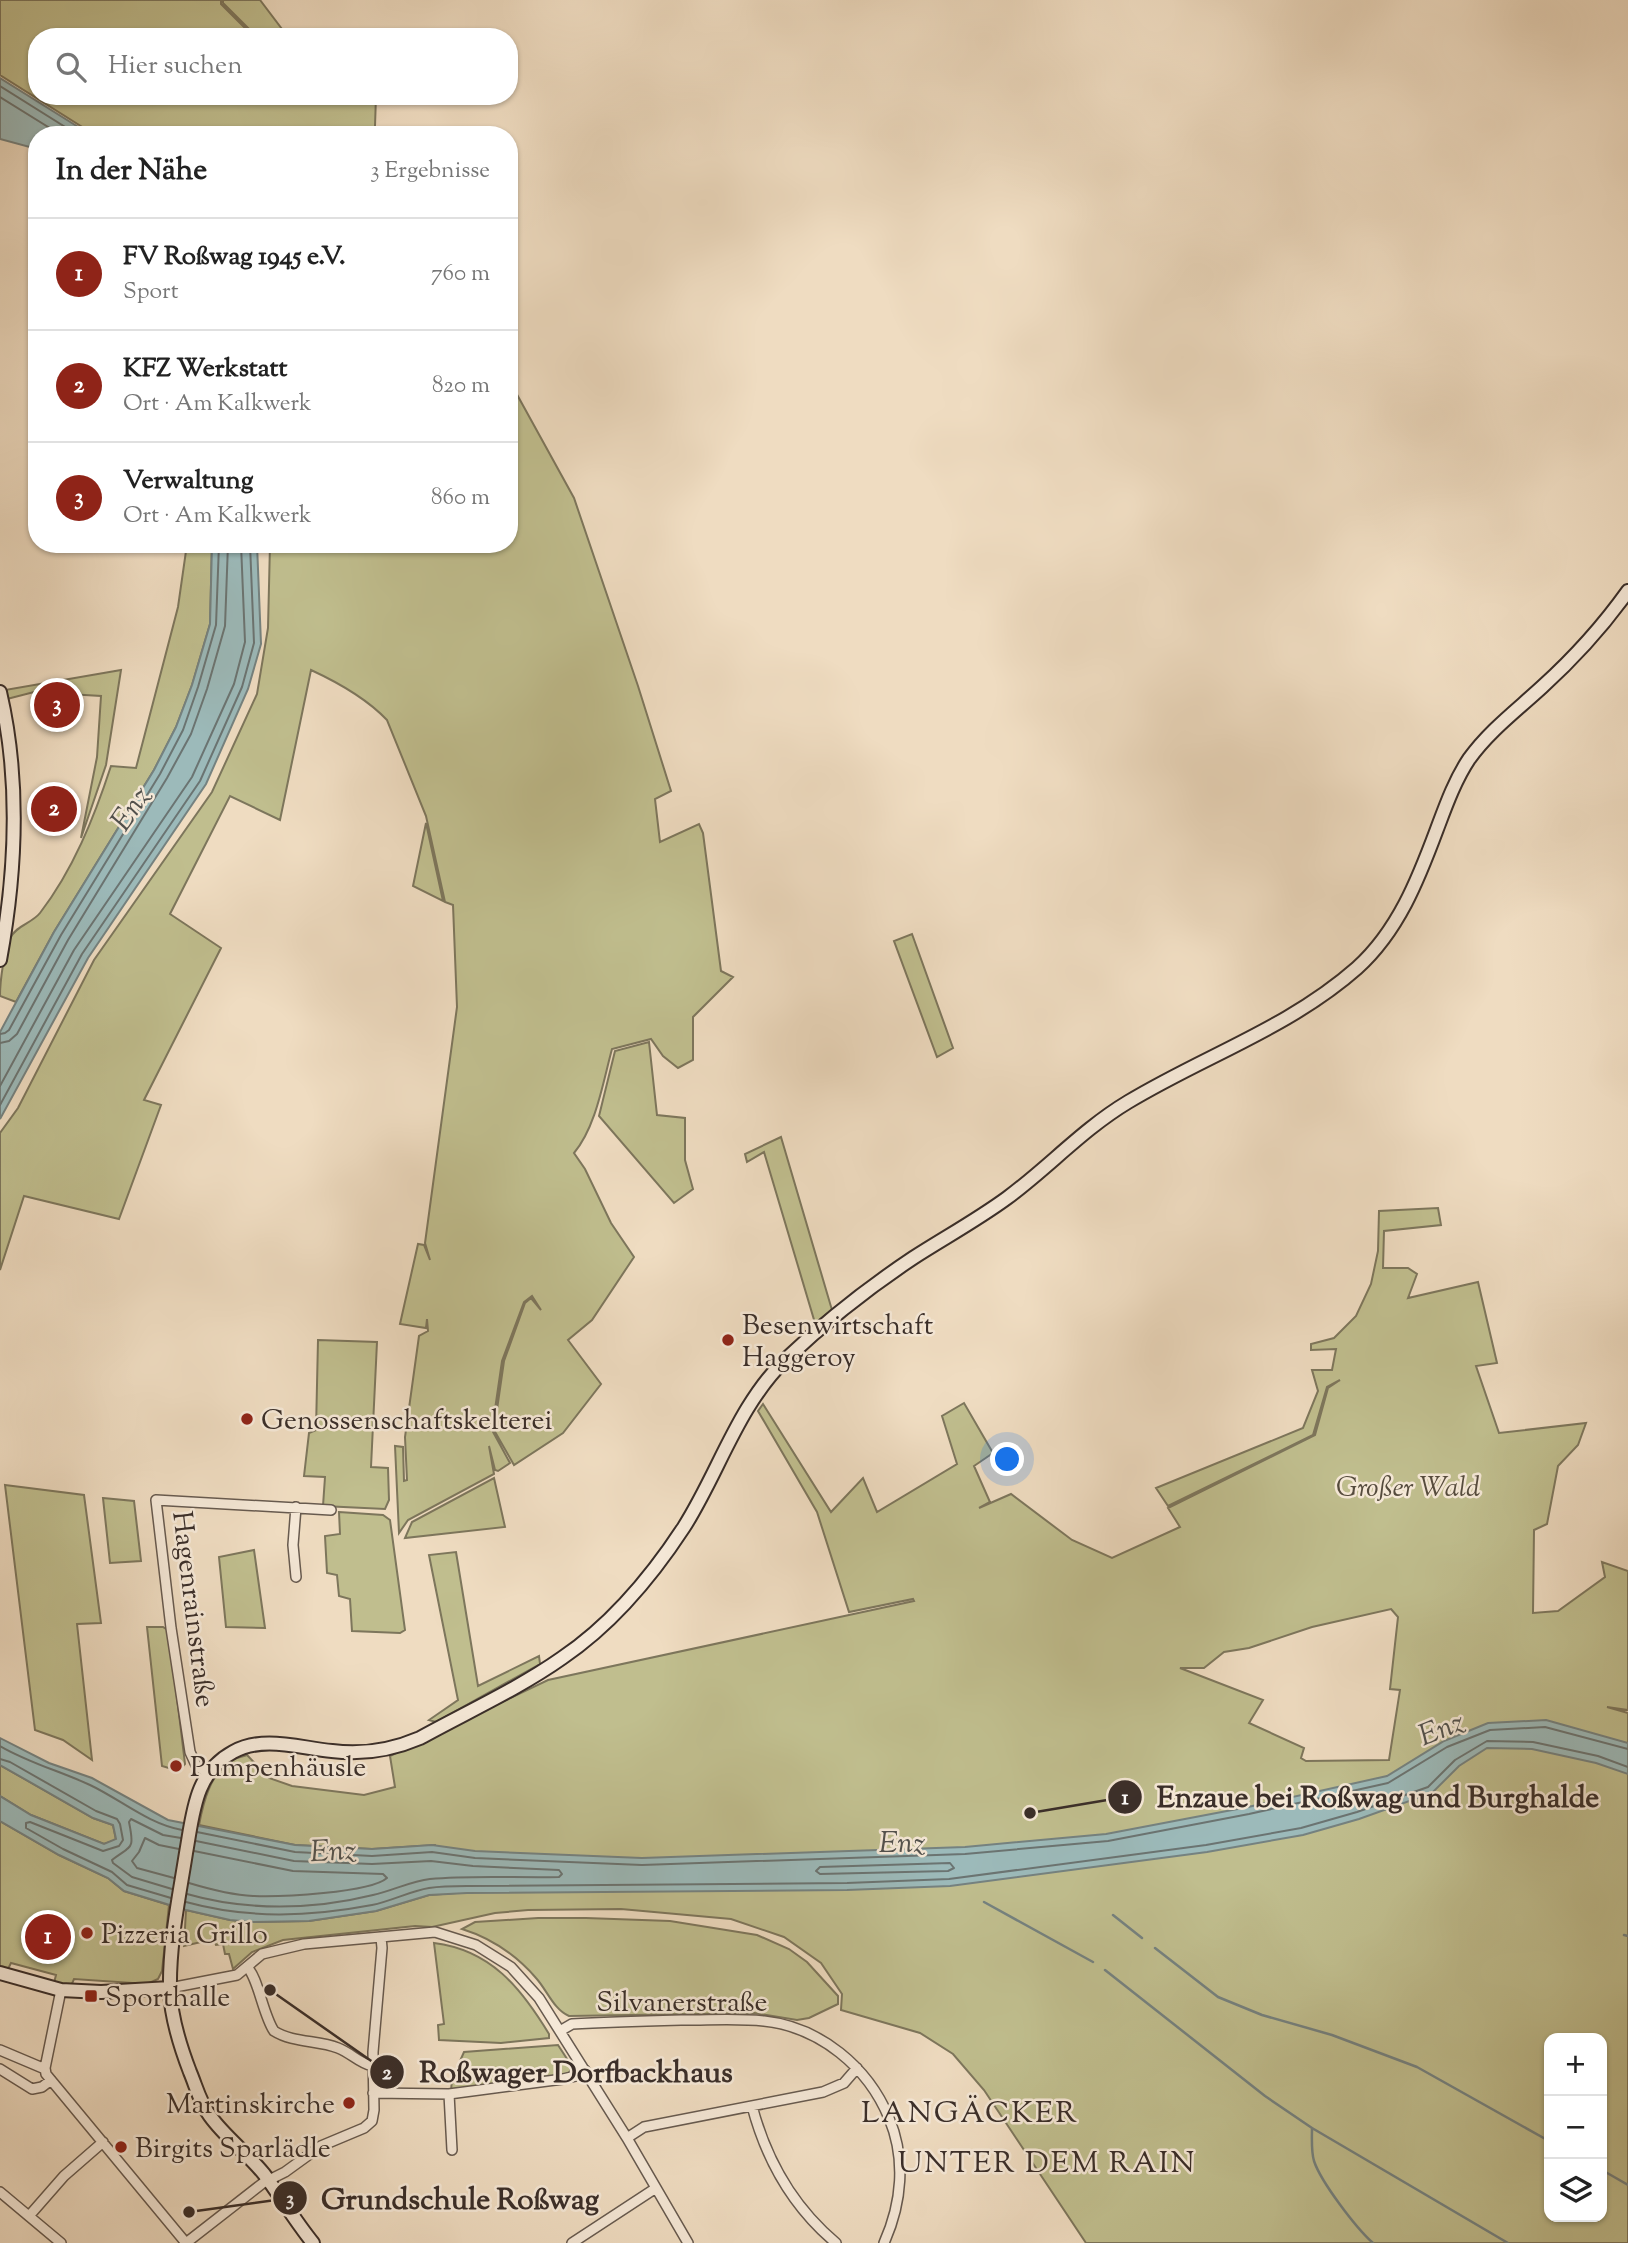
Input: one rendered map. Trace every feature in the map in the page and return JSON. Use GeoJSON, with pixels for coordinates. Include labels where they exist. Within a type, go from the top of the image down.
{"type":"FeatureCollection","features":[{"type":"Feature","properties":{"kind":"street"},"geometry":{"type":"LineString","coordinates":[[313,2243],[254,2162],[208,2114],[180,2045],[170,1988],[176,1916],[193,1810],[198,1791],[208,1774],[227,1756],[246,1746],[268,1743],[352,1752],[393,1748],[430,1732],[528,1679],[569,1653],[618,1609],[654,1569],[695,1510],[743,1415],[760,1388],[785,1360],[826,1323],[880,1281],[1007,1198],[1085,1131],[1166,1081],[1280,1023],[1353,971],[1378,947],[1403,909],[1453,789],[1469,759],[1489,735],[1581,649],[1628,591]]}},
{"type":"Feature","properties":{"kind":"street"},"geometry":{"type":"LineString","coordinates":[[0,692],[8,741],[13,830],[8,913],[0,960]]}},
{"type":"Feature","properties":{"kind":"street","name":"Hagenrainstraße"},"geometry":{"type":"LineString","coordinates":[[208,1774],[196,1765],[190,1752],[156,1500],[331,1510]]}},
{"type":"Feature","properties":{"kind":"street"},"geometry":{"type":"LineString","coordinates":[[296,1507],[293,1545],[296,1577]]}},
{"type":"Feature","properties":{"kind":"street"},"geometry":{"type":"LineString","coordinates":[[0,1973],[61,1990],[101,1992],[170,1988],[237,1975],[262,1954],[318,1942],[435,1932],[466,1941],[511,1967],[526,1982],[585,2070],[688,2243]]}},
{"type":"Feature","properties":{"kind":"street"},"geometry":{"type":"LineString","coordinates":[[0,2050],[45,2069],[51,2080],[186,2243],[244,2197],[321,2146],[367,2126],[373,2116],[372,2066],[381,1937]]}},
{"type":"Feature","properties":{"kind":"street"},"geometry":{"type":"LineString","coordinates":[[247,1967],[254,1976],[258,1995],[274,2031],[302,2041],[339,2048],[359,2062],[372,2066]]}},
{"type":"Feature","properties":{"kind":"street"},"geometry":{"type":"LineString","coordinates":[[45,2069],[61,1990]]}},
{"type":"Feature","properties":{"kind":"street","name":"Silvanerstraße"},"geometry":{"type":"LineString","coordinates":[[560,2031],[572,2024],[585,2023],[766,2021],[789,2026],[836,2050],[857,2068],[872,2086],[896,2138],[900,2182],[892,2223],[884,2243]]}},
{"type":"Feature","properties":{"kind":"street"},"geometry":{"type":"LineString","coordinates":[[627,2138],[645,2127],[834,2088],[844,2083],[857,2068]]}},
{"type":"Feature","properties":{"kind":"street"},"geometry":{"type":"LineString","coordinates":[[0,2070],[33,2089],[42,2087],[51,2080]]}},
{"type":"Feature","properties":{"kind":"street"},"geometry":{"type":"LineString","coordinates":[[373,2093],[449,2094],[563,2079],[576,2076],[585,2070]]}},
{"type":"Feature","properties":{"kind":"street"},"geometry":{"type":"LineString","coordinates":[[449,2094],[452,2150]]}},
{"type":"Feature","properties":{"kind":"street"},"geometry":{"type":"LineString","coordinates":[[752,2106],[766,2150],[781,2178],[809,2217],[836,2243]]}},
{"type":"Feature","properties":{"kind":"street"},"geometry":{"type":"LineString","coordinates":[[29,2216],[64,2176],[103,2142]]}},
{"type":"Feature","properties":{"kind":"street"},"geometry":{"type":"LineString","coordinates":[[572,2243],[656,2188]]}},
{"type":"Feature","properties":{"kind":"street"},"geometry":{"type":"LineString","coordinates":[[0,2192],[61,2243]]}},
{"type":"Feature","properties":{"kind":"green space"},"geometry":{"type":"Polygon","coordinates":[[[0,0],[221,0],[221,4],[245,28],[28,28],[28,93],[0,75],[0,0]]]}},
{"type":"Feature","properties":{"kind":"green space"},"geometry":{"type":"Polygon","coordinates":[[[223,0],[260,0],[281,28],[248,28],[223,0]]]}},
{"type":"Feature","properties":{"kind":"green space"},"geometry":{"type":"Polygon","coordinates":[[[48,105],[376,105],[375,126],[81,126],[48,105]]]}},
{"type":"Feature","properties":{"kind":"green space"},"geometry":{"type":"Polygon","coordinates":[[[518,396],[574,498],[638,686],[671,791],[655,799],[660,842],[699,824],[703,833],[721,971],[733,977],[693,1017],[693,1060],[678,1068],[663,1056],[651,1039],[612,1049],[593,1117],[574,1153],[585,1169],[611,1223],[634,1257],[592,1320],[568,1340],[601,1384],[563,1433],[514,1465],[494,1430],[504,1361],[525,1303],[531,1298],[541,1310],[532,1296],[524,1302],[502,1361],[492,1430],[510,1463],[498,1471],[495,1470],[489,1446],[494,1474],[408,1520],[399,1533],[395,1446],[403,1447],[404,1481],[407,1480],[405,1437],[419,1336],[428,1331],[427,1319],[426,1328],[400,1324],[418,1244],[424,1245],[430,1260],[425,1243],[457,1007],[453,905],[445,902],[426,816],[387,720],[370,705],[331,680],[311,670],[280,820],[230,796],[170,914],[221,948],[144,1100],[161,1105],[119,1219],[24,1196],[0,1270],[0,1133],[18,1108],[94,960],[212,792],[257,694],[268,628],[270,553],[518,553],[518,396]]]}},
{"type":"Feature","properties":{"kind":"green space"},"geometry":{"type":"Polygon","coordinates":[[[186,553],[212,553],[210,624],[176,727],[154,770],[54,932],[16,1002],[0,996],[4,957],[11,937],[40,913],[63,879],[90,824],[111,766],[136,768],[178,607],[186,553]]]}},
{"type":"Feature","properties":{"kind":"green space"},"geometry":{"type":"Polygon","coordinates":[[[121,670],[106,765],[81,838],[97,757],[101,696],[34,692],[7,699],[5,690],[121,670]]]}},
{"type":"Feature","properties":{"kind":"green space"},"geometry":{"type":"Polygon","coordinates":[[[426,823],[443,901],[413,886],[426,823]]]}},
{"type":"Feature","properties":{"kind":"green space"},"geometry":{"type":"Polygon","coordinates":[[[912,934],[953,1048],[937,1057],[894,941],[912,934]]]}},
{"type":"Feature","properties":{"kind":"green space"},"geometry":{"type":"Polygon","coordinates":[[[649,1042],[657,1115],[685,1118],[685,1160],[693,1189],[674,1203],[599,1116],[615,1051],[649,1042]]]}},
{"type":"Feature","properties":{"kind":"green space"},"geometry":{"type":"Polygon","coordinates":[[[781,1137],[832,1310],[815,1323],[764,1152],[747,1162],[745,1154],[781,1137]]]}},
{"type":"Feature","properties":{"kind":"green space","name":"Großer Wald"},"geometry":{"type":"Polygon","coordinates":[[[1438,1208],[1441,1225],[1384,1231],[1383,1268],[1408,1268],[1417,1274],[1408,1298],[1478,1282],[1497,1363],[1476,1366],[1499,1433],[1586,1423],[1578,1445],[1558,1466],[1547,1524],[1534,1530],[1533,1613],[1558,1611],[1605,1577],[1602,1562],[1628,1571],[1628,1710],[1607,1707],[1628,1713],[1628,2243],[1086,2243],[984,2090],[953,2054],[920,2033],[841,2010],[842,1994],[821,1963],[784,1937],[731,1919],[621,1909],[495,1913],[432,1927],[415,1926],[283,1940],[252,1952],[233,1969],[223,1944],[216,1945],[214,1939],[184,1946],[186,1910],[251,1922],[309,1921],[376,1911],[429,1895],[455,1893],[435,1845],[372,1849],[295,1845],[199,1825],[205,1799],[213,1781],[224,1766],[234,1759],[247,1755],[269,1778],[292,1786],[364,1795],[395,1787],[390,1756],[548,1680],[914,1601],[913,1599],[849,1612],[817,1512],[758,1411],[763,1404],[831,1512],[863,1478],[877,1512],[957,1464],[942,1416],[964,1403],[993,1453],[974,1466],[990,1502],[979,1508],[1011,1494],[1072,1540],[1112,1558],[1180,1527],[1168,1508],[1315,1435],[1328,1388],[1340,1380],[1327,1387],[1313,1435],[1168,1506],[1156,1488],[1303,1428],[1318,1391],[1312,1370],[1332,1370],[1336,1349],[1311,1350],[1311,1344],[1334,1338],[1356,1316],[1371,1284],[1378,1251],[1379,1211],[1438,1208]],[[1391,1609],[1312,1627],[1249,1648],[1224,1652],[1204,1668],[1180,1668],[1263,1700],[1249,1723],[1304,1748],[1301,1758],[1306,1761],[1389,1760],[1400,1690],[1390,1689],[1398,1617],[1391,1609]]]}},
{"type":"Feature","properties":{"kind":"green space"},"geometry":{"type":"Polygon","coordinates":[[[318,1340],[377,1342],[371,1467],[388,1468],[389,1500],[385,1509],[323,1506],[325,1477],[304,1476],[309,1433],[316,1430],[318,1340]]]}},
{"type":"Feature","properties":{"kind":"green space"},"geometry":{"type":"Polygon","coordinates":[[[494,1478],[505,1527],[405,1538],[412,1522],[494,1478]]]}},
{"type":"Feature","properties":{"kind":"green space"},"geometry":{"type":"Polygon","coordinates":[[[5,1485],[84,1495],[101,1623],[77,1624],[92,1760],[63,1740],[35,1730],[5,1485]]]}},
{"type":"Feature","properties":{"kind":"green space"},"geometry":{"type":"Polygon","coordinates":[[[103,1498],[134,1501],[141,1561],[110,1563],[103,1498]]]}},
{"type":"Feature","properties":{"kind":"green space"},"geometry":{"type":"Polygon","coordinates":[[[339,1512],[383,1515],[390,1520],[405,1630],[400,1633],[352,1631],[350,1599],[339,1596],[337,1575],[327,1573],[325,1536],[340,1534],[339,1512]]]}},
{"type":"Feature","properties":{"kind":"green space"},"geometry":{"type":"Polygon","coordinates":[[[254,1550],[265,1628],[226,1627],[219,1557],[254,1550]]]}},
{"type":"Feature","properties":{"kind":"green space"},"geometry":{"type":"Polygon","coordinates":[[[456,1552],[478,1686],[539,1656],[540,1664],[436,1722],[429,1720],[458,1700],[429,1555],[456,1552]]]}},
{"type":"Feature","properties":{"kind":"green space"},"geometry":{"type":"Polygon","coordinates":[[[147,1627],[163,1627],[169,1631],[185,1764],[179,1771],[162,1766],[147,1627]]]}},
{"type":"Feature","properties":{"kind":"green space"},"geometry":{"type":"Polygon","coordinates":[[[0,1765],[93,1818],[113,1825],[116,1840],[104,1844],[31,1815],[0,1796],[0,1765]]]}},
{"type":"Feature","properties":{"kind":"green space"},"geometry":{"type":"Polygon","coordinates":[[[0,1821],[59,1855],[108,1878],[124,1891],[169,1905],[162,1971],[158,1979],[147,1984],[74,1979],[71,1986],[54,1983],[56,1975],[11,1963],[7,1971],[0,1968],[0,1821]]]}},
{"type":"Feature","properties":{"kind":"green space"},"geometry":{"type":"Polygon","coordinates":[[[538,1918],[670,1921],[757,1935],[789,1949],[807,1962],[838,1996],[838,2004],[809,2018],[797,2020],[754,2013],[569,2016],[555,2005],[536,1978],[520,1962],[493,1942],[462,1929],[475,1922],[538,1918]]]}},
{"type":"Feature","properties":{"kind":"green space"},"geometry":{"type":"Polygon","coordinates":[[[434,1943],[472,1954],[502,1974],[527,2001],[549,2038],[501,2043],[439,2040],[438,2025],[444,2024],[434,1943]]]}},
{"type":"Feature","properties":{"kind":"green space"},"geometry":{"type":"Polygon","coordinates":[[[558,2045],[571,2065],[570,2072],[562,2076],[451,2091],[452,2079],[464,2052],[558,2045]]]}},
{"type":"Feature","properties":{"kind":"water"},"geometry":{"type":"Polygon","coordinates":[[[0,78],[28,96],[28,105],[43,105],[77,126],[28,126],[28,147],[0,139],[0,78]]]}},
{"type":"Feature","properties":{"kind":"water"},"geometry":{"type":"Polygon","coordinates":[[[212,553],[257,553],[261,644],[248,689],[206,784],[88,958],[0,1119],[0,1032],[54,932],[154,770],[176,727],[210,624],[212,553]]]}},
{"type":"Feature","properties":{"kind":"water","name":"Enz"},"geometry":{"type":"Polygon","coordinates":[[[1546,1720],[1628,1743],[1628,1774],[1596,1763],[1532,1749],[1487,1748],[1459,1766],[1432,1793],[1359,1819],[1303,1835],[1207,1852],[950,1886],[847,1890],[467,1893],[429,1895],[376,1911],[309,1921],[251,1922],[186,1910],[124,1891],[108,1878],[59,1855],[0,1821],[0,1796],[31,1815],[104,1844],[116,1839],[113,1825],[93,1818],[0,1765],[0,1738],[49,1763],[92,1778],[168,1820],[295,1845],[372,1849],[432,1845],[475,1851],[642,1858],[965,1847],[1106,1834],[1248,1807],[1387,1776],[1444,1741],[1488,1723],[1546,1720]]]}},
{"type":"Feature","properties":{"kind":"waterway"},"geometry":{"type":"LineString","coordinates":[[984,1902],[1093,1962]]}},
{"type":"Feature","properties":{"kind":"waterway"},"geometry":{"type":"LineString","coordinates":[[1113,1915],[1142,1938]]}},
{"type":"Feature","properties":{"kind":"waterway"},"geometry":{"type":"LineString","coordinates":[[1624,1935],[1628,1936]]}},
{"type":"Feature","properties":{"kind":"waterway"},"geometry":{"type":"LineString","coordinates":[[1155,1948],[1218,1997],[1262,2015],[1332,2035],[1417,2067],[1544,2138]]}},
{"type":"Feature","properties":{"kind":"waterway"},"geometry":{"type":"LineString","coordinates":[[1105,1970],[1265,2096],[1312,2128],[1312,2153],[1318,2170],[1340,2204],[1373,2243]]}},
{"type":"Feature","properties":{"kind":"waterway"},"geometry":{"type":"LineString","coordinates":[[1312,2128],[1508,2243]]}},
{"type":"Feature","properties":{"kind":"waterway"},"geometry":{"type":"LineString","coordinates":[[1607,2173],[1628,2185]]}},
{"type":"Feature","properties":{"kind":"place","name":"Verwaltung"},"geometry":{"type":"Point","coordinates":[57,705]}},
{"type":"Feature","properties":{"kind":"place","name":"KFZ Werkstatt"},"geometry":{"type":"Point","coordinates":[54,809]}},
{"type":"Feature","properties":{"kind":"place","name":"Besenwirtschaft Haggeroy"},"geometry":{"type":"Point","coordinates":[728,1340]}},
{"type":"Feature","properties":{"kind":"place","name":"Genossenschaftskelterei"},"geometry":{"type":"Point","coordinates":[247,1419]}},
{"type":"Feature","properties":{"kind":"place","name":"Pumpenhäusle"},"geometry":{"type":"Point","coordinates":[176,1766]}},
{"type":"Feature","properties":{"kind":"place","name":"Enzaue bei Roßwag und Burghalde"},"geometry":{"type":"Point","coordinates":[1030,1813]}},
{"type":"Feature","properties":{"kind":"place","name":"Pizzeria Grillo"},"geometry":{"type":"Point","coordinates":[87,1933]}},
{"type":"Feature","properties":{"kind":"place","name":"FV Roßwag 1945 e.V."},"geometry":{"type":"Point","coordinates":[48,1937]}},
{"type":"Feature","properties":{"kind":"place","name":"Roßwager Dorfbackhaus"},"geometry":{"type":"Point","coordinates":[270,1990]}},
{"type":"Feature","properties":{"kind":"place","name":"Sporthalle"},"geometry":{"type":"Point","coordinates":[91,1996]}},
{"type":"Feature","properties":{"kind":"place","name":"Martinskirche"},"geometry":{"type":"Point","coordinates":[349,2103]}},
{"type":"Feature","properties":{"kind":"place","name":"Birgits Sparlädle"},"geometry":{"type":"Point","coordinates":[121,2147]}},
{"type":"Feature","properties":{"kind":"place","name":"Grundschule Roßwag"},"geometry":{"type":"Point","coordinates":[189,2212]}},
{"type":"Feature","properties":{"kind":"district","name":"LANGÄCKER"},"geometry":{"type":"Point","coordinates":[970,2112]}},
{"type":"Feature","properties":{"kind":"district","name":"UNTER DEM RAIN"},"geometry":{"type":"Point","coordinates":[1047,2162]}}]}
